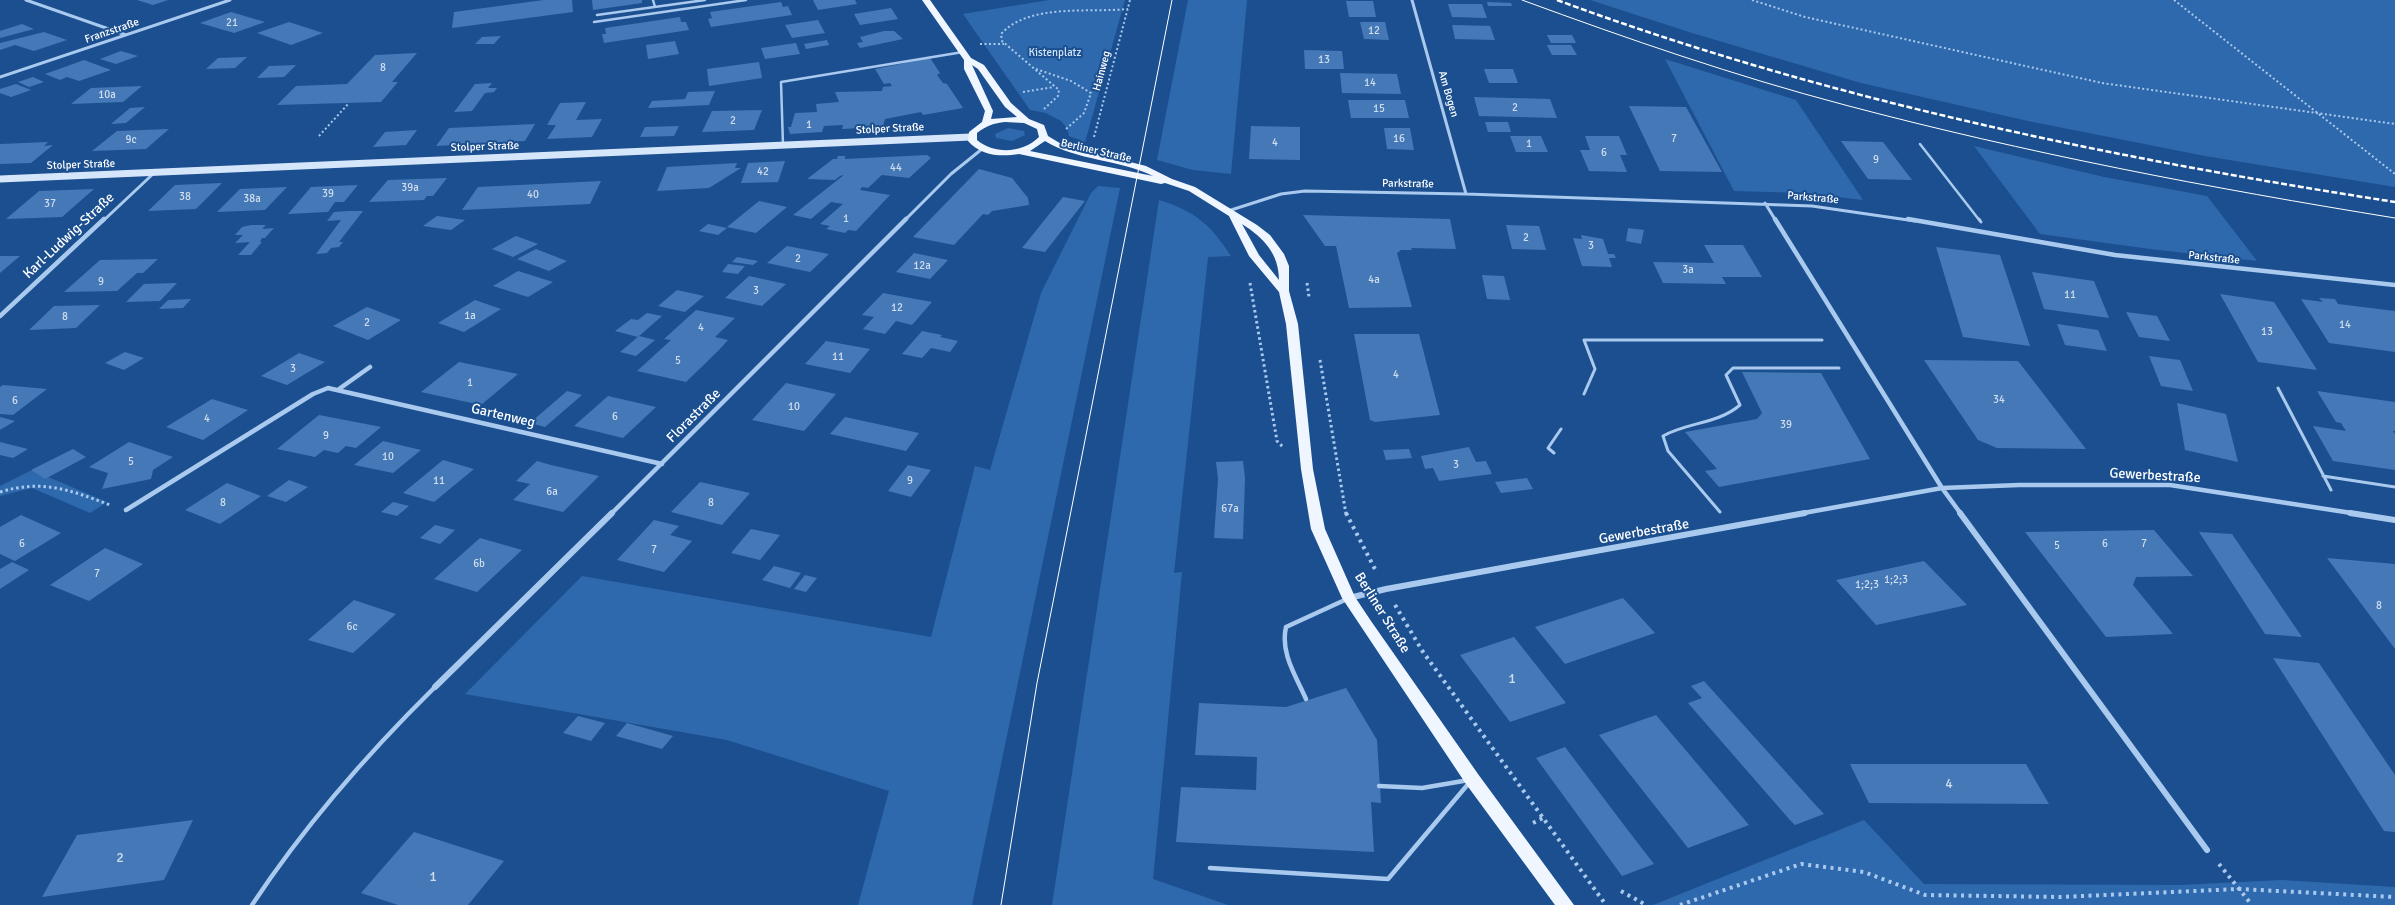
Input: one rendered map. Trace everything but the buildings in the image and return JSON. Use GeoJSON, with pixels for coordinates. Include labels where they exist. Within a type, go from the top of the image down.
{"type":"FeatureCollection","features":[{"type":"Feature","properties":{"kind":"main road"},"geometry":{"type":"LineString","coordinates":[[926,0],[966,56],[981,67],[1014,112],[1026,121]]}},
{"type":"Feature","properties":{"kind":"main road"},"geometry":{"type":"LineString","coordinates":[[966,56],[968,69],[989,111],[986,124]]}},
{"type":"Feature","properties":{"kind":"main road"},"geometry":{"type":"LineString","coordinates":[[1026,121],[1010,119],[978,127],[972,137],[972,142],[982,149],[998,152],[1017,151],[1034,146],[1044,137]]}},
{"type":"Feature","properties":{"kind":"main road","name":"Berliner Straße"},"geometry":{"type":"LineString","coordinates":[[1026,121],[1041,127],[1044,137],[1060,147],[1143,168],[1169,181],[1192,189],[1262,234],[1279,254],[1284,266],[1284,291],[1292,324],[1307,469],[1318,529],[1349,598],[1472,779],[1565,905]]}},
{"type":"Feature","properties":{"kind":"main road","name":"Stolper Straße"},"geometry":{"type":"LineString","coordinates":[[0,179],[972,137]]}},
{"type":"Feature","properties":{"kind":"main road","name":"Berliner Straße"},"geometry":{"type":"LineString","coordinates":[[1017,151],[1121,174],[1169,181]]}},
{"type":"Feature","properties":{"kind":"main road","name":"Berliner Straße"},"geometry":{"type":"LineString","coordinates":[[1230,213],[1257,262],[1284,291]]}},
{"type":"Feature","properties":{"kind":"street"},"geometry":{"type":"LineString","coordinates":[[26,0],[127,35]]}},
{"type":"Feature","properties":{"kind":"street","name":"Franzstraße"},"geometry":{"type":"LineString","coordinates":[[0,77],[230,0]]}},
{"type":"Feature","properties":{"kind":"street","name":"Am Bogen"},"geometry":{"type":"LineString","coordinates":[[1412,0],[1466,194]]}},
{"type":"Feature","properties":{"kind":"street","name":"Florastraße"},"geometry":{"type":"LineString","coordinates":[[434,688],[662,464],[951,174],[982,149]]}},
{"type":"Feature","properties":{"kind":"street","name":"Karl-Ludwig-Straße"},"geometry":{"type":"LineString","coordinates":[[0,316],[154,173]]}},
{"type":"Feature","properties":{"kind":"street","name":"Parkstraße"},"geometry":{"type":"LineString","coordinates":[[1230,213],[1298,191],[1765,203],[1862,212],[2043,244],[2148,260],[2395,284]]}},
{"type":"Feature","properties":{"kind":"street"},"geometry":{"type":"LineString","coordinates":[[1765,203],[1942,488],[2208,850]]}},
{"type":"Feature","properties":{"kind":"street","name":"Gartenweg"},"geometry":{"type":"LineString","coordinates":[[339,389],[370,367]]}},
{"type":"Feature","properties":{"kind":"street","name":"Gartenweg"},"geometry":{"type":"LineString","coordinates":[[126,510],[297,404],[328,388],[662,464]]}},
{"type":"Feature","properties":{"kind":"street","name":"Gewerbestraße"},"geometry":{"type":"LineString","coordinates":[[1349,598],[1386,589],[1942,488],[2020,485],[2170,485],[2395,520]]}},
{"type":"Feature","properties":{"kind":"lane"},"geometry":{"type":"LineString","coordinates":[[653,0],[655,7]]}},
{"type":"Feature","properties":{"kind":"lane"},"geometry":{"type":"LineString","coordinates":[[597,15],[705,0]]}},
{"type":"Feature","properties":{"kind":"lane"},"geometry":{"type":"LineString","coordinates":[[594,22],[746,0]]}},
{"type":"Feature","properties":{"kind":"lane"},"geometry":{"type":"LineString","coordinates":[[783,145],[781,82],[966,56]]}},
{"type":"Feature","properties":{"kind":"lane"},"geometry":{"type":"LineString","coordinates":[[1920,144],[1981,222]]}},
{"type":"Feature","properties":{"kind":"lane"},"geometry":{"type":"LineString","coordinates":[[1584,394],[1595,369],[1584,340],[1822,340]]}},
{"type":"Feature","properties":{"kind":"lane"},"geometry":{"type":"LineString","coordinates":[[1720,512],[1668,451],[1663,436],[1672,430],[1731,414],[1740,405],[1726,376],[1733,368],[1839,368]]}},
{"type":"Feature","properties":{"kind":"lane"},"geometry":{"type":"LineString","coordinates":[[2278,388],[2330,490]]}},
{"type":"Feature","properties":{"kind":"lane"},"geometry":{"type":"LineString","coordinates":[[1554,453],[1548,448],[1561,429]]}},
{"type":"Feature","properties":{"kind":"lane"},"geometry":{"type":"LineString","coordinates":[[2323,476],[2395,488]]}},
{"type":"Feature","properties":{"kind":"lane"},"geometry":{"type":"LineString","coordinates":[[1306,698],[1284,647],[1283,634],[1286,627],[1349,598]]}},
{"type":"Feature","properties":{"kind":"lane","name":"Florastraße"},"geometry":{"type":"LineString","coordinates":[[252,905],[281,859],[324,803],[434,688]]}},
{"type":"Feature","properties":{"kind":"lane"},"geometry":{"type":"LineString","coordinates":[[1379,786],[1422,788],[1472,779]]}},
{"type":"Feature","properties":{"kind":"lane"},"geometry":{"type":"LineString","coordinates":[[1210,868],[1388,879],[1472,779]]}},
{"type":"Feature","properties":{"kind":"path","name":"Hainweg"},"geometry":{"type":"LineString","coordinates":[[1094,138],[1130,0]]}},
{"type":"Feature","properties":{"kind":"path"},"geometry":{"type":"LineString","coordinates":[[1752,0],[1805,17],[2102,84],[2395,124]]}},
{"type":"Feature","properties":{"kind":"path"},"geometry":{"type":"LineString","coordinates":[[2174,0],[2395,174]]}},
{"type":"Feature","properties":{"kind":"path"},"geometry":{"type":"LineString","coordinates":[[1037,113],[1051,104],[1058,96],[1059,90],[1004,44],[1000,38],[1005,28],[1029,17],[1053,12],[1098,12],[1128,9]]}},
{"type":"Feature","properties":{"kind":"path"},"geometry":{"type":"LineString","coordinates":[[975,44],[1004,44]]}},
{"type":"Feature","properties":{"kind":"path"},"geometry":{"type":"LineString","coordinates":[[1032,67],[1071,81],[1091,93],[1084,113],[1062,133]]}},
{"type":"Feature","properties":{"kind":"path"},"geometry":{"type":"LineString","coordinates":[[1018,93],[1054,87]]}},
{"type":"Feature","properties":{"kind":"path"},"geometry":{"type":"LineString","coordinates":[[319,136],[349,103]]}},
{"type":"Feature","properties":{"kind":"path"},"geometry":{"type":"LineString","coordinates":[[1249,278],[1277,442],[1307,469]]}},
{"type":"Feature","properties":{"kind":"path"},"geometry":{"type":"LineString","coordinates":[[1334,440],[1345,512],[1386,589],[1423,652],[1606,905]]}},
{"type":"Feature","properties":{"kind":"path"},"geometry":{"type":"LineString","coordinates":[[0,492],[43,484],[57,486],[126,510]]}},
{"type":"Feature","properties":{"kind":"path"},"geometry":{"type":"LineString","coordinates":[[2208,850],[2252,905]]}},
{"type":"Feature","properties":{"kind":"path"},"geometry":{"type":"LineString","coordinates":[[1680,905],[1801,864],[1864,872],[1925,895],[2060,897],[2239,889],[2395,897]]}},
{"type":"Feature","properties":{"kind":"path"},"geometry":{"type":"LineString","coordinates":[[1621,891],[1646,905]]}},
{"type":"Feature","properties":{"kind":"green space","name":"Kistenplatz"},"geometry":{"type":"Polygon","coordinates":[[[1049,0],[1125,0],[1085,142],[1069,136],[1067,128],[1061,121],[1046,113],[1030,110],[963,14],[1049,0]]]}},
{"type":"Feature","properties":{"kind":"green space"},"geometry":{"type":"Polygon","coordinates":[[[1188,0],[1247,0],[1231,174],[1193,170],[1157,160],[1188,0]]]}},
{"type":"Feature","properties":{"kind":"green space"},"geometry":{"type":"Polygon","coordinates":[[[1590,0],[2395,0],[2395,187],[2205,156],[2028,121],[1861,83],[1692,33],[1590,0]]]}},
{"type":"Feature","properties":{"kind":"green space"},"geometry":{"type":"Polygon","coordinates":[[[1665,59],[1796,100],[1863,200],[1805,193],[1734,191],[1665,59]]]}},
{"type":"Feature","properties":{"kind":"green space"},"geometry":{"type":"Polygon","coordinates":[[[1008,128],[1024,131],[1025,135],[1012,141],[996,138],[995,134],[1008,128]]]}},
{"type":"Feature","properties":{"kind":"green space"},"geometry":{"type":"Polygon","coordinates":[[[1974,146],[2104,177],[2207,196],[2257,261],[2040,234],[1974,146]]]}},
{"type":"Feature","properties":{"kind":"green space"},"geometry":{"type":"Polygon","coordinates":[[[1098,186],[1120,188],[972,905],[858,905],[889,791],[727,740],[465,694],[582,576],[931,637],[975,466],[990,470],[1041,293],[1091,193],[1098,186]]]}},
{"type":"Feature","properties":{"kind":"green space"},"geometry":{"type":"Polygon","coordinates":[[[1159,200],[1172,204],[1201,220],[1216,235],[1231,256],[1208,257],[1174,573],[1182,572],[1153,879],[1228,905],[1052,905],[1159,200]]]}},
{"type":"Feature","properties":{"kind":"green space"},"geometry":{"type":"Polygon","coordinates":[[[30,471],[107,502],[90,513],[32,488],[0,496],[0,486],[30,471]]]}},
{"type":"Feature","properties":{"kind":"green space"},"geometry":{"type":"Polygon","coordinates":[[[1864,820],[1924,884],[2180,885],[2282,880],[2395,887],[2395,905],[1653,905],[1864,820]]]}},
{"type":"Feature","properties":{"kind":"tram line"},"geometry":{"type":"LineString","coordinates":[[1001,905],[1037,683],[1172,0]]}},
{"type":"Feature","properties":{"kind":"tram line"},"geometry":{"type":"LineString","coordinates":[[1522,0],[1642,43],[1804,94],[1981,139],[2187,182],[2395,218]]}},
{"type":"Feature","properties":{"kind":"railway"},"geometry":{"type":"LineString","coordinates":[[1557,0],[1659,36],[1762,68],[1971,122],[2182,166],[2395,202]]}}]}
